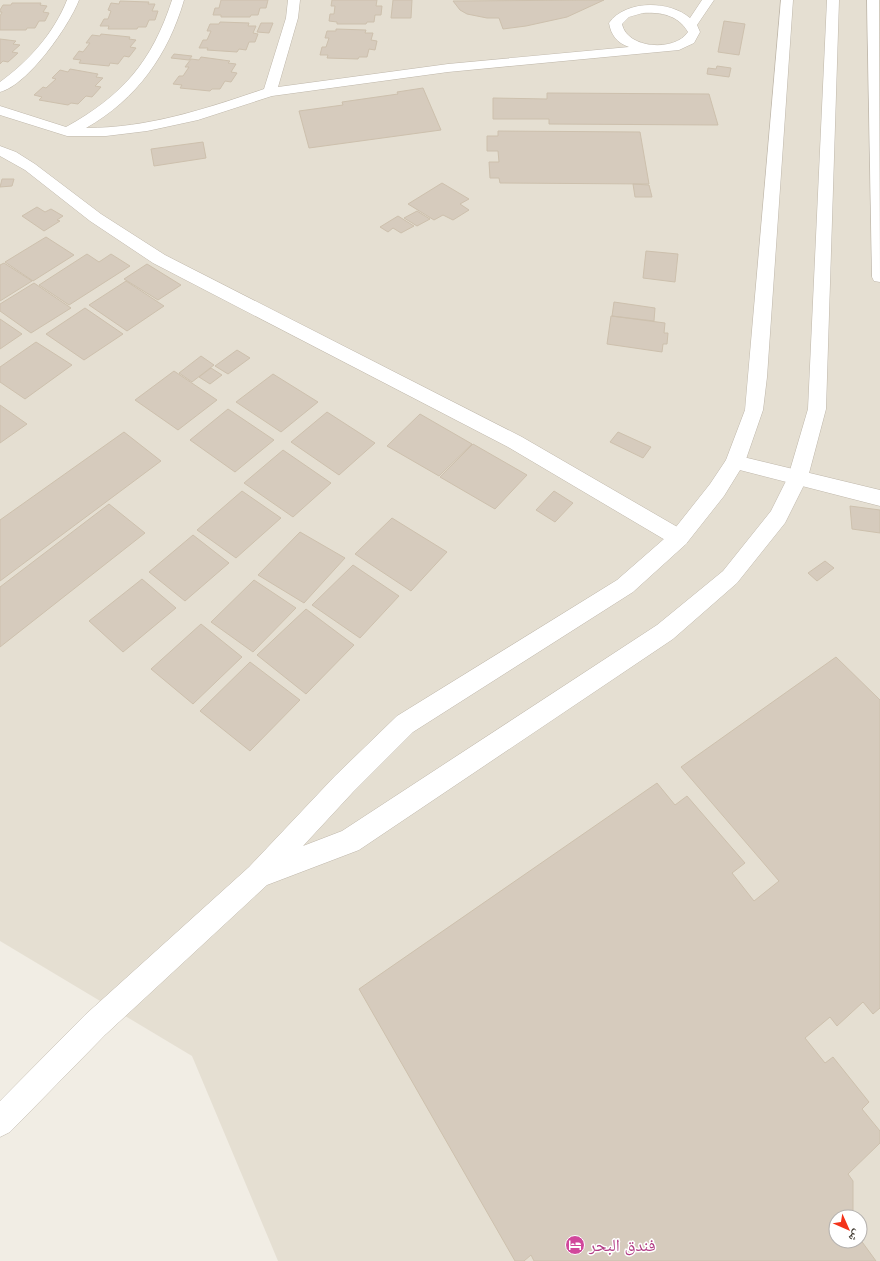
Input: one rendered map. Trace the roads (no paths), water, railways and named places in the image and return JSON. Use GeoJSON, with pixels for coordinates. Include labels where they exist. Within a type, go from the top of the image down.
{"type":"FeatureCollection","features":[{"type":"Feature","properties":{"kind":"street"},"geometry":{"type":"LineString","coordinates":[[0,88],[34,58],[59,28],[73,0]]}},
{"type":"Feature","properties":{"kind":"street"},"geometry":{"type":"LineString","coordinates":[[67,132],[95,118],[122,97],[156,56],[170,27],[178,0]]}},
{"type":"Feature","properties":{"kind":"street"},"geometry":{"type":"LineString","coordinates":[[270,92],[292,18],[294,0]]}},
{"type":"Feature","properties":{"kind":"street"},"geometry":{"type":"LineString","coordinates":[[691,24],[699,15],[708,0]]}},
{"type":"Feature","properties":{"kind":"street"},"geometry":{"type":"LineString","coordinates":[[0,1122],[95,1026],[258,876],[344,784],[405,724],[625,586],[679,538],[717,490],[735,462],[754,410],[758,376],[787,0]]}},
{"type":"Feature","properties":{"kind":"street"},"geometry":{"type":"LineString","coordinates":[[258,876],[350,840],[665,632],[730,577],[778,517],[798,477],[817,409],[833,0]]}},
{"type":"Feature","properties":{"kind":"street"},"geometry":{"type":"LineString","coordinates":[[873,0],[880,277]]}},
{"type":"Feature","properties":{"kind":"street"},"geometry":{"type":"LineString","coordinates":[[0,110],[67,132],[106,132],[147,127],[198,116],[270,92],[448,68],[617,53],[648,48],[664,49],[679,46],[689,40],[694,32],[691,24],[680,15],[661,10],[641,9],[624,14],[616,23],[617,33],[628,42],[648,48]]}},
{"type":"Feature","properties":{"kind":"street"},"geometry":{"type":"LineString","coordinates":[[0,150],[14,155],[46,177],[113,230],[159,259],[514,442],[679,538]]}},
{"type":"Feature","properties":{"kind":"street"},"geometry":{"type":"LineString","coordinates":[[735,462],[880,498]]}},
{"type":"Feature","properties":{"kind":"place","name":"فندق البحر"},"geometry":{"type":"Point","coordinates":[575,1245]}}]}
